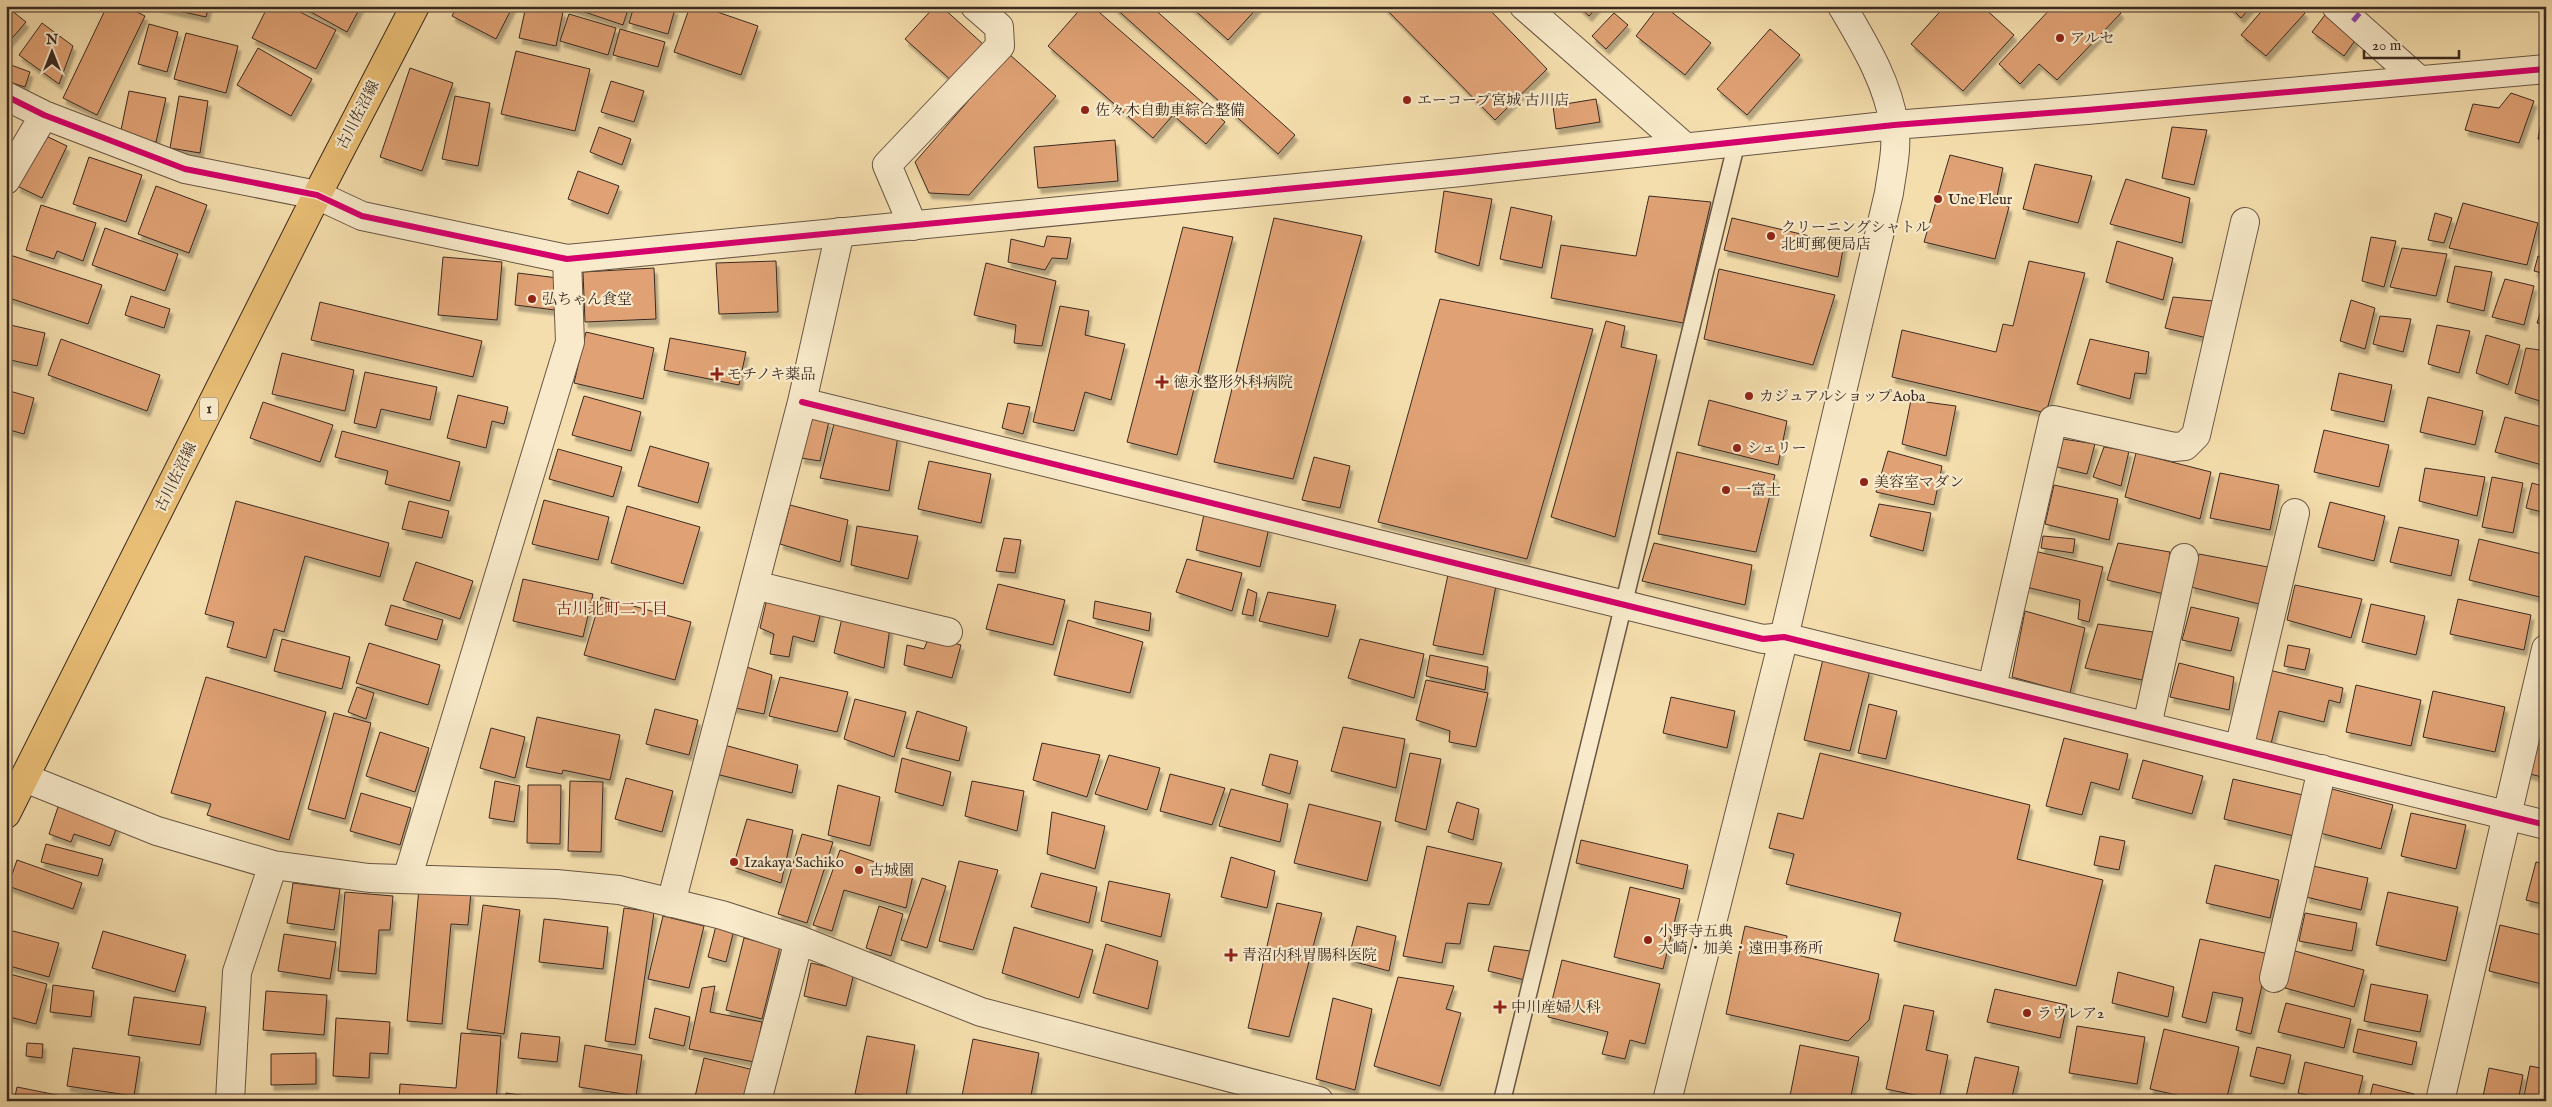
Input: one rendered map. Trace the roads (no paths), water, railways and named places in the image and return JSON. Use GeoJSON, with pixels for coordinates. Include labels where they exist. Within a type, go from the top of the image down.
{"type":"FeatureCollection","features":[{"type":"Feature","properties":{"kind":"main road","name":"古川佐沼線"},"geometry":{"type":"LineString","coordinates":[[6,814],[317,194],[414,6]]}},
{"type":"Feature","properties":{"kind":"street"},"geometry":{"type":"LineString","coordinates":[[913,226],[887,165],[1000,46],[999,27],[975,6]]}},
{"type":"Feature","properties":{"kind":"street"},"geometry":{"type":"LineString","coordinates":[[1524,6],[1685,147]]}},
{"type":"Feature","properties":{"kind":"street"},"geometry":{"type":"LineString","coordinates":[[1667,1101],[1784,637],[1889,194],[1895,148],[1894,125],[1869,54],[1842,6]]}},
{"type":"Feature","properties":{"kind":"street"},"geometry":{"type":"LineString","coordinates":[[2336,6],[2419,80]]}},
{"type":"Feature","properties":{"kind":"street"},"geometry":{"type":"LineString","coordinates":[[6,96],[44,115],[185,169],[317,194],[362,216],[567,259],[1442,174],[1894,125],[2087,110],[2546,69]]}},
{"type":"Feature","properties":{"kind":"street"},"geometry":{"type":"LineString","coordinates":[[6,180],[44,115]]}},
{"type":"Feature","properties":{"kind":"street"},"geometry":{"type":"LineString","coordinates":[[1992,687],[2053,420],[2174,447],[2185,446],[2196,435],[2245,222]]}},
{"type":"Feature","properties":{"kind":"street"},"geometry":{"type":"LineString","coordinates":[[671,903],[802,402],[840,232]]}},
{"type":"Feature","properties":{"kind":"street"},"geometry":{"type":"LineString","coordinates":[[407,879],[570,342],[567,259]]}},
{"type":"Feature","properties":{"kind":"street"},"geometry":{"type":"LineString","coordinates":[[802,402],[1624,607],[1763,639],[1784,637],[2546,825]]}},
{"type":"Feature","properties":{"kind":"street"},"geometry":{"type":"LineString","coordinates":[[2239,749],[2295,513]]}},
{"type":"Feature","properties":{"kind":"street"},"geometry":{"type":"LineString","coordinates":[[2147,726],[2184,558]]}},
{"type":"Feature","properties":{"kind":"street"},"geometry":{"type":"LineString","coordinates":[[754,585],[948,632]]}},
{"type":"Feature","properties":{"kind":"street"},"geometry":{"type":"LineString","coordinates":[[2440,1101],[2546,649]]}},
{"type":"Feature","properties":{"kind":"street"},"geometry":{"type":"LineString","coordinates":[[2274,978],[2322,769]]}},
{"type":"Feature","properties":{"kind":"street"},"geometry":{"type":"LineString","coordinates":[[25,778],[157,831],[273,865],[369,878],[619,890],[722,915],[799,940],[920,990],[981,1012],[1319,1101]]}},
{"type":"Feature","properties":{"kind":"street"},"geometry":{"type":"LineString","coordinates":[[230,1101],[236,972],[273,865]]}},
{"type":"Feature","properties":{"kind":"street"},"geometry":{"type":"LineString","coordinates":[[758,1101],[799,940]]}},
{"type":"Feature","properties":{"kind":"lane"},"geometry":{"type":"LineString","coordinates":[[1502,1101],[1737,141]]}},
{"type":"Feature","properties":{"kind":"place","name":"アルセ"},"geometry":{"type":"Point","coordinates":[2060,38]}},
{"type":"Feature","properties":{"kind":"place","name":"エーコープ宮城 古川店"},"geometry":{"type":"Point","coordinates":[1407,100]}},
{"type":"Feature","properties":{"kind":"place","name":"佐々木自動車綜合整備"},"geometry":{"type":"Point","coordinates":[1085,110]}},
{"type":"Feature","properties":{"kind":"place","name":"Une Fleur"},"geometry":{"type":"Point","coordinates":[1938,199]}},
{"type":"Feature","properties":{"kind":"place","name":"クリーニングシャトル 北町郵便局店"},"geometry":{"type":"Point","coordinates":[1771,236]}},
{"type":"Feature","properties":{"kind":"place","name":"弘ちゃん食堂"},"geometry":{"type":"Point","coordinates":[532,299]}},
{"type":"Feature","properties":{"kind":"place","name":"モチノキ薬品"},"geometry":{"type":"Point","coordinates":[717,374]}},
{"type":"Feature","properties":{"kind":"place","name":"徳永整形外科病院"},"geometry":{"type":"Point","coordinates":[1162,382]}},
{"type":"Feature","properties":{"kind":"place","name":"カジュアルショップAoba"},"geometry":{"type":"Point","coordinates":[1749,396]}},
{"type":"Feature","properties":{"kind":"place","name":"シェリー"},"geometry":{"type":"Point","coordinates":[1737,448]}},
{"type":"Feature","properties":{"kind":"place","name":"美容室マダン"},"geometry":{"type":"Point","coordinates":[1864,482]}},
{"type":"Feature","properties":{"kind":"place","name":"一富士"},"geometry":{"type":"Point","coordinates":[1726,490]}},
{"type":"Feature","properties":{"kind":"place","name":"Izakaya Sachiko"},"geometry":{"type":"Point","coordinates":[734,862]}},
{"type":"Feature","properties":{"kind":"place","name":"古城園"},"geometry":{"type":"Point","coordinates":[859,870]}},
{"type":"Feature","properties":{"kind":"place","name":"小野寺五典 大崎・加美・遠田事務所"},"geometry":{"type":"Point","coordinates":[1648,940]}},
{"type":"Feature","properties":{"kind":"place","name":"青沼内科胃腸科医院"},"geometry":{"type":"Point","coordinates":[1231,955]}},
{"type":"Feature","properties":{"kind":"place","name":"中川産婦人科"},"geometry":{"type":"Point","coordinates":[1500,1007]}},
{"type":"Feature","properties":{"kind":"place","name":"ラウレア2"},"geometry":{"type":"Point","coordinates":[2027,1013]}},
{"type":"Feature","properties":{"kind":"district","name":"古川北町二丁目"},"geometry":{"type":"Point","coordinates":[612,610]}}]}
